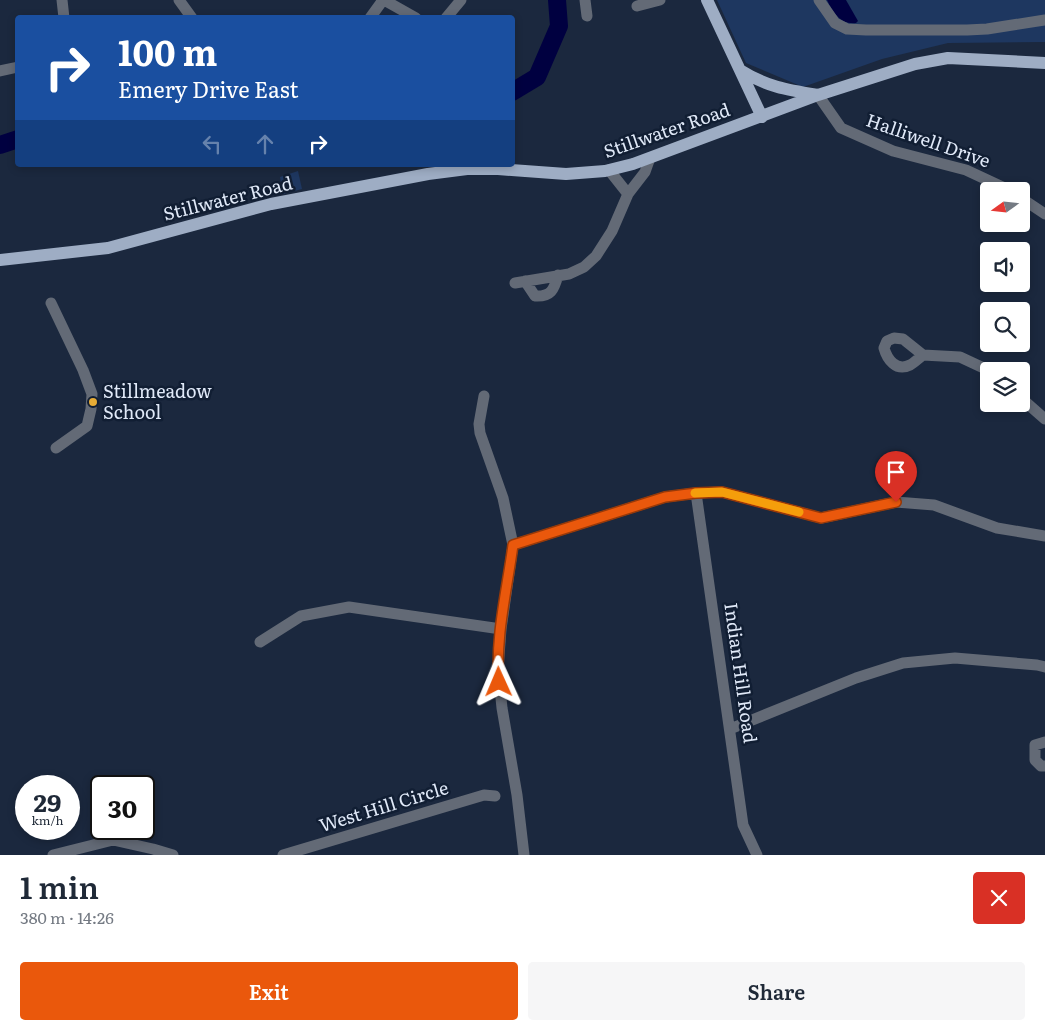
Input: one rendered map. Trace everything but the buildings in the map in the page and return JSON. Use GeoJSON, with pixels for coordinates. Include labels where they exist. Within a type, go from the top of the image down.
{"type":"FeatureCollection","features":[{"type":"Feature","properties":{"kind":"main road"},"geometry":{"type":"LineString","coordinates":[[707,0],[762,117]]}},
{"type":"Feature","properties":{"kind":"main road","name":"Stillwater Road"},"geometry":{"type":"LineString","coordinates":[[0,260],[108,248],[271,204],[372,184],[467,169],[498,167],[566,174],[609,170],[650,158],[818,95],[915,64],[948,58],[1045,63]]}},
{"type":"Feature","properties":{"kind":"main road"},"geometry":{"type":"LineString","coordinates":[[740,70],[778,88],[818,95]]}},
{"type":"Feature","properties":{"kind":"street"},"geometry":{"type":"LineString","coordinates":[[62,0],[64,15]]}},
{"type":"Feature","properties":{"kind":"street"},"geometry":{"type":"LineString","coordinates":[[179,0],[190,15]]}},
{"type":"Feature","properties":{"kind":"street"},"geometry":{"type":"LineString","coordinates":[[372,15],[383,0],[410,15]]}},
{"type":"Feature","properties":{"kind":"street"},"geometry":{"type":"LineString","coordinates":[[448,15],[461,0]]}},
{"type":"Feature","properties":{"kind":"street"},"geometry":{"type":"LineString","coordinates":[[585,0],[587,16]]}},
{"type":"Feature","properties":{"kind":"street"},"geometry":{"type":"LineString","coordinates":[[637,6],[660,0]]}},
{"type":"Feature","properties":{"kind":"street"},"geometry":{"type":"LineString","coordinates":[[819,0],[836,23],[847,29],[987,29],[1045,20]]}},
{"type":"Feature","properties":{"kind":"street"},"geometry":{"type":"LineString","coordinates":[[0,71],[15,67]]}},
{"type":"Feature","properties":{"kind":"street","name":"Halliwell Drive"},"geometry":{"type":"LineString","coordinates":[[818,95],[841,128],[893,151],[966,170],[992,182]]}},
{"type":"Feature","properties":{"kind":"street"},"geometry":{"type":"LineString","coordinates":[[558,276],[552,291],[544,296],[535,296],[520,282],[569,274],[584,267],[596,256],[612,231],[628,194],[645,172],[650,158]]}},
{"type":"Feature","properties":{"kind":"street"},"geometry":{"type":"LineString","coordinates":[[609,170],[628,194]]}},
{"type":"Feature","properties":{"kind":"street"},"geometry":{"type":"LineString","coordinates":[[1030,204],[1045,214]]}},
{"type":"Feature","properties":{"kind":"street"},"geometry":{"type":"LineString","coordinates":[[51,303],[83,370],[92,394],[87,426],[56,448]]}},
{"type":"Feature","properties":{"kind":"street"},"geometry":{"type":"LineString","coordinates":[[923,355],[960,357],[980,366]]}},
{"type":"Feature","properties":{"kind":"street"},"geometry":{"type":"LineString","coordinates":[[484,396],[479,424],[480,433],[503,498],[513,545],[501,630],[498,668],[502,708],[517,793],[524,855]]}},
{"type":"Feature","properties":{"kind":"street"},"geometry":{"type":"LineString","coordinates":[[1030,406],[1045,418]]}},
{"type":"Feature","properties":{"kind":"street"},"geometry":{"type":"LineString","coordinates":[[513,545],[665,497],[722,492],[821,518],[896,502],[934,505],[997,528],[1045,536]]}},
{"type":"Feature","properties":{"kind":"street","name":"Indian Hill Road"},"geometry":{"type":"LineString","coordinates":[[696,493],[743,826],[757,855]]}},
{"type":"Feature","properties":{"kind":"street"},"geometry":{"type":"LineString","coordinates":[[260,642],[301,616],[349,607],[501,630]]}},
{"type":"Feature","properties":{"kind":"street"},"geometry":{"type":"LineString","coordinates":[[730,729],[856,678],[902,663],[955,658],[1037,664],[1045,667]]}},
{"type":"Feature","properties":{"kind":"street"},"geometry":{"type":"LineString","coordinates":[[1045,742],[1035,745],[1035,760],[1041,766],[1045,766]]}},
{"type":"Feature","properties":{"kind":"street","name":"West Hill Circle"},"geometry":{"type":"LineString","coordinates":[[283,855],[484,795],[495,796]]}},
{"type":"Feature","properties":{"kind":"street"},"geometry":{"type":"LineString","coordinates":[[52,855],[113,840],[173,855]]}},
{"type":"Feature","properties":{"kind":"shaded area"},"geometry":{"type":"Polygon","coordinates":[[[717,0],[1045,0],[1045,42],[948,43],[882,59],[803,87],[746,63],[717,0]]]}},
{"type":"Feature","properties":{"kind":"shaded area"},"geometry":{"type":"Polygon","coordinates":[[[827,0],[846,0],[858,21],[851,23],[842,20],[835,14],[827,0]]]}},
{"type":"Feature","properties":{"kind":"shaded area"},"geometry":{"type":"Polygon","coordinates":[[[298,171],[302,189],[283,194],[280,177],[298,171]]]}},
{"type":"Feature","properties":{"kind":"waterway"},"geometry":{"type":"LineString","coordinates":[[515,90],[537,77],[559,26],[557,0]]}},
{"type":"Feature","properties":{"kind":"waterway"},"geometry":{"type":"LineString","coordinates":[[0,145],[15,140]]}},
{"type":"Feature","properties":{"kind":"slow traffic"},"geometry":{"type":"LineString","coordinates":[[695,493],[722,492],[799,512]]}},
{"type":"Feature","properties":{"kind":"place","name":"Stillmeadow School"},"geometry":{"type":"Point","coordinates":[93,402]}},
{"type":"Feature","properties":{"kind":"route"},"geometry":{"type":"LineString","coordinates":[[499,682],[498,668],[501,630],[513,545],[665,497],[696,493],[722,492],[821,518],[896,502]]}}]}
